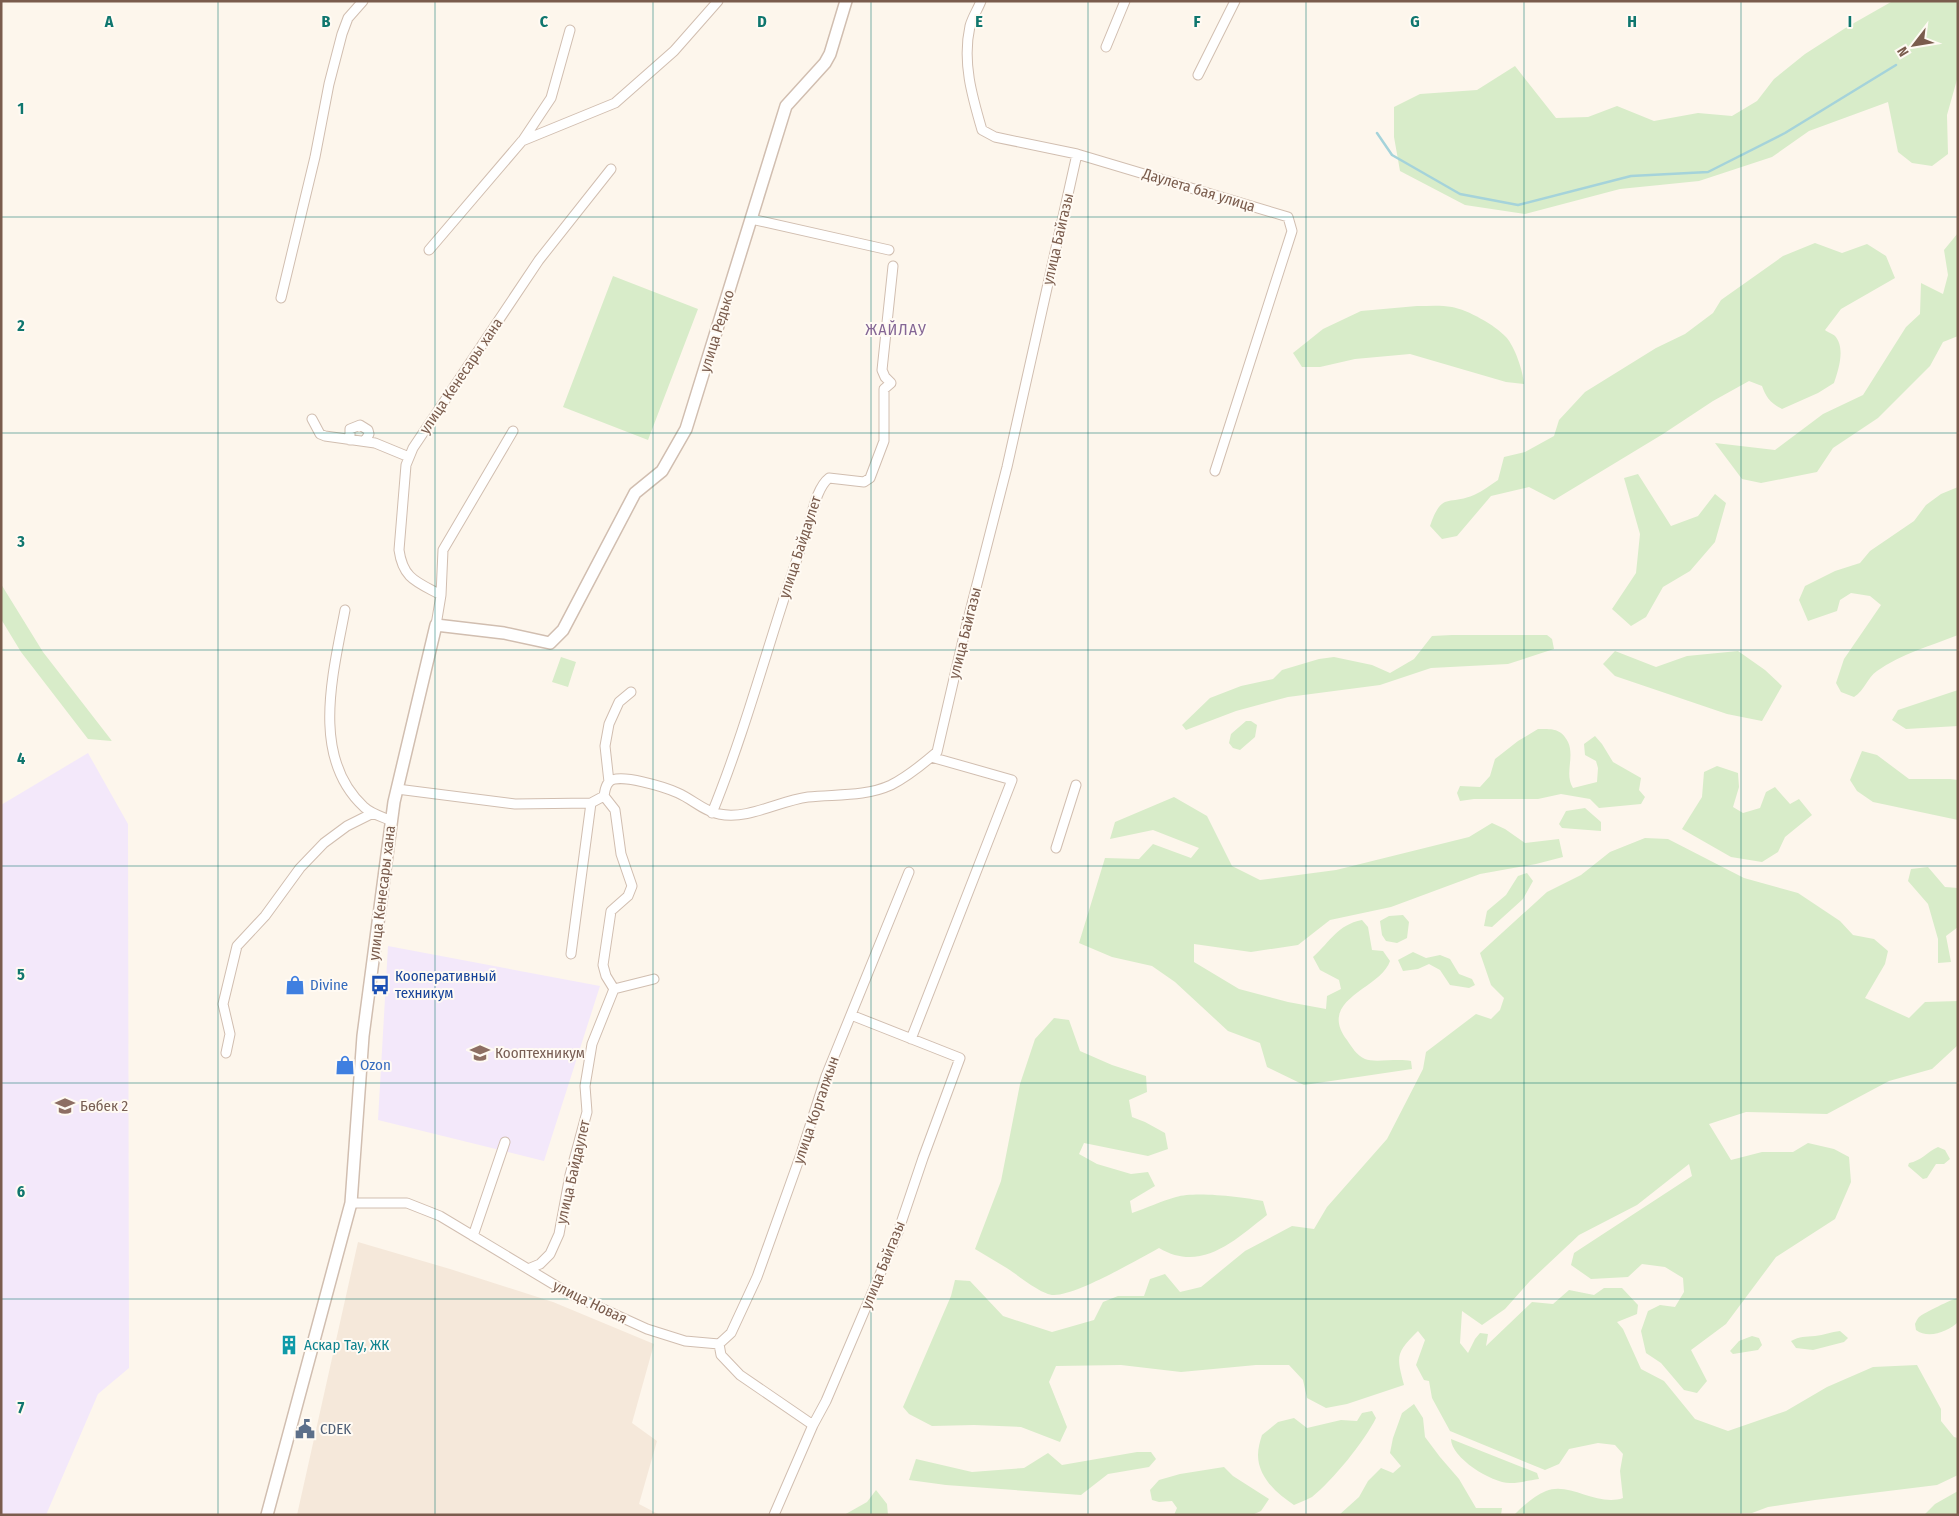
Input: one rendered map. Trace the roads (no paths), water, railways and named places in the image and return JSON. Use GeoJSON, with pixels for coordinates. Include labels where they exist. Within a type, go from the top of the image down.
{"type":"FeatureCollection","features":[{"type":"Feature","properties":{"kind":"street"},"geometry":{"type":"LineString","coordinates":[[281,298],[342,34],[348,18],[363,1]]}},
{"type":"Feature","properties":{"kind":"street"},"geometry":{"type":"LineString","coordinates":[[522,141],[615,103],[674,51],[718,1]]}},
{"type":"Feature","properties":{"kind":"street","name":"улица Редько"},"geometry":{"type":"LineString","coordinates":[[436,624],[504,633],[550,643],[563,630],[635,493],[662,471],[686,429],[786,106],[825,63],[830,54],[846,1]]}},
{"type":"Feature","properties":{"kind":"street","name":"Даулета бая улица"},"geometry":{"type":"LineString","coordinates":[[982,1],[971,25],[966,54],[971,93],[982,130],[995,137],[1077,154],[1288,217],[1292,231],[1215,471]]}},
{"type":"Feature","properties":{"kind":"street"},"geometry":{"type":"LineString","coordinates":[[1106,47],[1125,1]]}},
{"type":"Feature","properties":{"kind":"street"},"geometry":{"type":"LineString","coordinates":[[1198,75],[1234,1]]}},
{"type":"Feature","properties":{"kind":"street"},"geometry":{"type":"LineString","coordinates":[[429,250],[522,141],[551,98],[570,30]]}},
{"type":"Feature","properties":{"kind":"street","name":"улица Байгазы"},"geometry":{"type":"LineString","coordinates":[[931,757],[937,752],[965,631],[1007,467],[1077,154]]}},
{"type":"Feature","properties":{"kind":"street","name":"улица Кенесары хана"},"geometry":{"type":"LineString","coordinates":[[441,595],[411,579],[401,563],[399,550],[406,465],[409,457],[413,448],[539,260],[611,169]]}},
{"type":"Feature","properties":{"kind":"street"},"geometry":{"type":"LineString","coordinates":[[752,219],[889,250]]}},
{"type":"Feature","properties":{"kind":"street","name":"улица Байдаулет"},"geometry":{"type":"LineString","coordinates":[[712,813],[731,766],[785,593],[821,486],[829,478],[864,482],[870,478],[884,441],[884,389],[891,383],[885,377],[882,370],[894,266]]}},
{"type":"Feature","properties":{"kind":"street"},"geometry":{"type":"LineString","coordinates":[[312,419],[320,434],[325,436],[375,443],[409,457]]}},
{"type":"Feature","properties":{"kind":"street"},"geometry":{"type":"LineString","coordinates":[[350,440],[350,429],[360,425],[368,430],[369,434],[365,441]]}},
{"type":"Feature","properties":{"kind":"street"},"geometry":{"type":"LineString","coordinates":[[436,624],[441,595],[443,550],[513,431]]}},
{"type":"Feature","properties":{"kind":"street"},"geometry":{"type":"LineString","coordinates":[[345,610],[331,681],[329,722],[337,768],[346,788],[366,809],[392,821]]}},
{"type":"Feature","properties":{"kind":"street","name":"улица Кенесары хана"},"geometry":{"type":"LineString","coordinates":[[267,1515],[350,1203],[362,1036],[396,789],[436,624]]}},
{"type":"Feature","properties":{"kind":"street"},"geometry":{"type":"LineString","coordinates":[[396,789],[515,804],[591,803],[604,796],[609,782],[605,746],[609,724],[619,702],[631,692]]}},
{"type":"Feature","properties":{"kind":"street"},"geometry":{"type":"LineString","coordinates":[[609,782],[613,779],[624,778],[654,784],[676,792],[712,813],[727,816],[760,810],[807,797],[838,796],[877,790],[891,785],[931,757],[1012,780],[911,1039]]}},
{"type":"Feature","properties":{"kind":"street"},"geometry":{"type":"LineString","coordinates":[[1056,848],[1076,785]]}},
{"type":"Feature","properties":{"kind":"street"},"geometry":{"type":"LineString","coordinates":[[604,796],[615,810],[621,854],[632,886],[628,896],[611,911],[603,965],[606,976],[614,989],[654,979]]}},
{"type":"Feature","properties":{"kind":"street"},"geometry":{"type":"LineString","coordinates":[[571,954],[591,803]]}},
{"type":"Feature","properties":{"kind":"street"},"geometry":{"type":"LineString","coordinates":[[226,1053],[230,1034],[223,1004],[237,946],[265,916],[300,868],[324,843],[347,826],[373,813]]}},
{"type":"Feature","properties":{"kind":"street","name":"улица Коргалжын"},"geometry":{"type":"LineString","coordinates":[[719,1344],[731,1333],[757,1277],[801,1154],[826,1076],[909,872]]}},
{"type":"Feature","properties":{"kind":"street","name":"улица Байдаулет"},"geometry":{"type":"LineString","coordinates":[[528,1269],[540,1264],[550,1254],[559,1234],[568,1184],[587,1112],[585,1086],[592,1044],[614,989]]}},
{"type":"Feature","properties":{"kind":"street","name":"улица Байгазы"},"geometry":{"type":"LineString","coordinates":[[774,1515],[813,1425],[826,1401],[898,1232],[922,1158],[960,1058],[851,1015]]}},
{"type":"Feature","properties":{"kind":"street"},"geometry":{"type":"LineString","coordinates":[[473,1236],[505,1142]]}},
{"type":"Feature","properties":{"kind":"street","name":"улица Новая"},"geometry":{"type":"LineString","coordinates":[[350,1203],[407,1203],[440,1216],[568,1293],[647,1329],[685,1342],[719,1344]]}},
{"type":"Feature","properties":{"kind":"street"},"geometry":{"type":"LineString","coordinates":[[719,1344],[721,1356],[740,1375],[813,1425]]}},
{"type":"Feature","properties":{"kind":"waterway"},"geometry":{"type":"LineString","coordinates":[[1377,133],[1392,155],[1460,194],[1518,205],[1631,176],[1708,172],[1785,133],[1896,65]]}},
{"type":"Feature","properties":{"kind":"place","name":"Divine"},"geometry":{"type":"Point","coordinates":[295,985]}},
{"type":"Feature","properties":{"kind":"place","name":"Кооперативный техникум"},"geometry":{"type":"Point","coordinates":[380,985]}},
{"type":"Feature","properties":{"kind":"place","name":"Кооптехникум"},"geometry":{"type":"Point","coordinates":[480,1053]}},
{"type":"Feature","properties":{"kind":"place","name":"Ozon"},"geometry":{"type":"Point","coordinates":[345,1065]}},
{"type":"Feature","properties":{"kind":"place","name":"Бөбек 2"},"geometry":{"type":"Point","coordinates":[65,1106]}},
{"type":"Feature","properties":{"kind":"place","name":"Аскар Тау, ЖК"},"geometry":{"type":"Point","coordinates":[289,1345]}},
{"type":"Feature","properties":{"kind":"place","name":"CDEK"},"geometry":{"type":"Point","coordinates":[305,1429]}},
{"type":"Feature","properties":{"kind":"district","name":"ЖАЙЛАУ"},"geometry":{"type":"Point","coordinates":[896,329]}}]}
